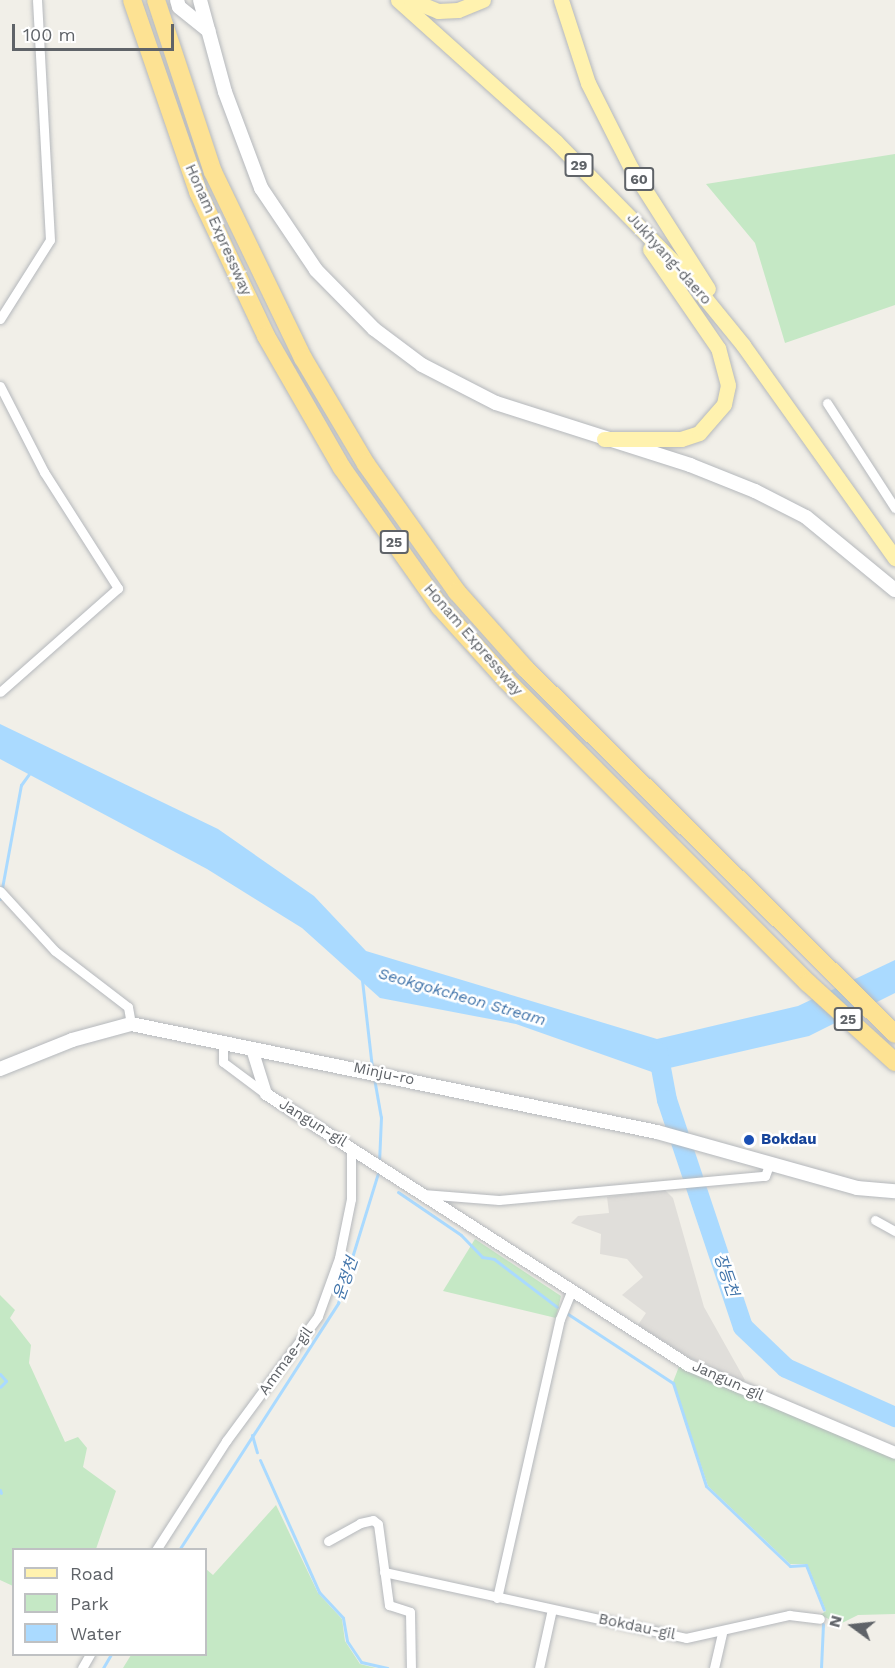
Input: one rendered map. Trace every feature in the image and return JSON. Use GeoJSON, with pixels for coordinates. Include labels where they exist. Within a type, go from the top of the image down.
{"type":"FeatureCollection","features":[{"type":"Feature","properties":{"kind":"highway","name":"Honam Expressway"},"geometry":{"type":"LineString","coordinates":[[132,0],[198,192],[266,336],[342,468],[440,607],[506,680],[808,983],[891,1059]]}},
{"type":"Feature","properties":{"kind":"highway","name":"Honam Expressway"},"geometry":{"type":"LineString","coordinates":[[156,0],[213,172],[303,357],[366,464],[457,592],[525,668],[895,1034]]}},
{"type":"Feature","properties":{"kind":"main road"},"geometry":{"type":"LineString","coordinates":[[177,0],[179,7],[209,31]]}},
{"type":"Feature","properties":{"kind":"main road"},"geometry":{"type":"LineString","coordinates":[[200,0],[261,188],[316,270],[353,309],[401,351],[453,383],[496,403],[755,491],[806,517],[895,590]]}},
{"type":"Feature","properties":{"kind":"main road","name":"Jukhyang-daero"},"geometry":{"type":"LineString","coordinates":[[398,0],[556,142],[621,207],[743,345],[895,558]]}},
{"type":"Feature","properties":{"kind":"main road"},"geometry":{"type":"LineString","coordinates":[[411,0],[438,11],[458,10],[483,0]]}},
{"type":"Feature","properties":{"kind":"main road","name":"60"},"geometry":{"type":"LineString","coordinates":[[561,0],[588,83],[631,168],[743,345]]}},
{"type":"Feature","properties":{"kind":"main road"},"geometry":{"type":"LineString","coordinates":[[604,439],[681,439],[699,432],[724,404],[728,385],[718,348],[621,207]]}},
{"type":"Feature","properties":{"kind":"main road","name":"Minju-ro"},"geometry":{"type":"LineString","coordinates":[[0,1069],[72,1040],[131,1024],[223,1041],[252,1049],[393,1076],[657,1132],[771,1162],[857,1188],[895,1191]]}},
{"type":"Feature","properties":{"kind":"street"},"geometry":{"type":"LineString","coordinates":[[0,320],[50,240],[37,0]]}},
{"type":"Feature","properties":{"kind":"street"},"geometry":{"type":"LineString","coordinates":[[0,386],[44,472],[118,588],[0,692]]}},
{"type":"Feature","properties":{"kind":"street"},"geometry":{"type":"LineString","coordinates":[[827,403],[895,508]]}},
{"type":"Feature","properties":{"kind":"street"},"geometry":{"type":"LineString","coordinates":[[3,895],[55,951],[128,1007],[131,1024]]}},
{"type":"Feature","properties":{"kind":"street","name":"Jangun-gil"},"geometry":{"type":"LineString","coordinates":[[223,1041],[223,1062],[266,1094],[688,1365],[895,1453]]}},
{"type":"Feature","properties":{"kind":"street","name":"Jangun-gil"},"geometry":{"type":"LineString","coordinates":[[252,1049],[266,1094]]}},
{"type":"Feature","properties":{"kind":"street","name":"Ammae-gil"},"geometry":{"type":"LineString","coordinates":[[157,1548],[226,1441],[318,1316],[339,1258],[351,1199],[356,1151]]}},
{"type":"Feature","properties":{"kind":"street"},"geometry":{"type":"LineString","coordinates":[[423,1194],[499,1200],[715,1178],[765,1176],[771,1162]]}},
{"type":"Feature","properties":{"kind":"street"},"geometry":{"type":"LineString","coordinates":[[875,1220],[895,1231]]}},
{"type":"Feature","properties":{"kind":"street"},"geometry":{"type":"LineString","coordinates":[[497,1598],[560,1320],[572,1289]]}},
{"type":"Feature","properties":{"kind":"street"},"geometry":{"type":"LineString","coordinates":[[328,1541],[373,1520],[378,1524],[389,1605],[410,1612],[411,1668]]}},
{"type":"Feature","properties":{"kind":"street","name":"Bokdau-gil"},"geometry":{"type":"LineString","coordinates":[[384,1572],[686,1638],[722,1633],[789,1615],[820,1619]]}},
{"type":"Feature","properties":{"kind":"street"},"geometry":{"type":"LineString","coordinates":[[539,1668],[552,1610]]}},
{"type":"Feature","properties":{"kind":"street"},"geometry":{"type":"LineString","coordinates":[[714,1668],[722,1633]]}},
{"type":"Feature","properties":{"kind":"shaded area"},"geometry":{"type":"Polygon","coordinates":[[[665,1190],[673,1198],[704,1307],[745,1380],[741,1382],[690,1358],[638,1325],[646,1313],[622,1295],[643,1277],[627,1259],[600,1254],[601,1234],[571,1223],[578,1216],[609,1213],[607,1197],[665,1190]]]}},
{"type":"Feature","properties":{"kind":"green space"},"geometry":{"type":"Polygon","coordinates":[[[895,154],[895,305],[785,343],[755,243],[706,184],[895,154]]]}},
{"type":"Feature","properties":{"kind":"green space"},"geometry":{"type":"Polygon","coordinates":[[[475,1239],[561,1296],[556,1318],[443,1291],[475,1239]]]}},
{"type":"Feature","properties":{"kind":"green space"},"geometry":{"type":"Polygon","coordinates":[[[0,1295],[15,1310],[10,1318],[31,1345],[29,1363],[65,1442],[78,1437],[87,1448],[83,1467],[116,1491],[96,1548],[12,1548],[12,1586],[0,1580],[0,1295]]]}},
{"type":"Feature","properties":{"kind":"green space"},"geometry":{"type":"Polygon","coordinates":[[[680,1364],[895,1457],[895,1614],[858,1615],[840,1624],[820,1615],[826,1611],[807,1564],[790,1564],[708,1486],[673,1382],[680,1364]]]}},
{"type":"Feature","properties":{"kind":"green space"},"geometry":{"type":"Polygon","coordinates":[[[276,1505],[318,1593],[342,1619],[345,1641],[360,1664],[376,1668],[123,1668],[130,1656],[207,1656],[207,1570],[213,1575],[276,1505]]]}},
{"type":"Feature","properties":{"kind":"water","name":"Seokgokcheon Stream"},"geometry":{"type":"Polygon","coordinates":[[[0,724],[218,829],[314,896],[366,951],[657,1039],[798,1006],[895,960],[895,993],[809,1036],[652,1072],[516,1024],[380,998],[302,928],[207,869],[0,759],[0,724]]]}},
{"type":"Feature","properties":{"kind":"waterway"},"geometry":{"type":"LineString","coordinates":[[0,899],[21,785],[29,774]]}},
{"type":"Feature","properties":{"kind":"waterway","name":"운정천"},"geometry":{"type":"LineString","coordinates":[[362,980],[372,1068]]}},
{"type":"Feature","properties":{"kind":"waterway","name":"장등천"},"geometry":{"type":"LineString","coordinates":[[658,1052],[667,1100],[743,1327],[786,1368],[895,1417]]}},
{"type":"Feature","properties":{"kind":"waterway","name":"운정천"},"geometry":{"type":"LineString","coordinates":[[374,1078],[381,1117],[379,1163]]}},
{"type":"Feature","properties":{"kind":"waterway","name":"운정천"},"geometry":{"type":"LineString","coordinates":[[180,1548],[338,1303],[379,1170]]}},
{"type":"Feature","properties":{"kind":"waterway"},"geometry":{"type":"LineString","coordinates":[[398,1192],[461,1235],[482,1257],[494,1259],[557,1307]]}},
{"type":"Feature","properties":{"kind":"waterway"},"geometry":{"type":"LineString","coordinates":[[568,1314],[673,1383],[706,1486],[790,1566],[806,1565],[824,1610]]}},
{"type":"Feature","properties":{"kind":"waterway"},"geometry":{"type":"LineString","coordinates":[[0,1374],[6,1381],[0,1387]]}},
{"type":"Feature","properties":{"kind":"waterway"},"geometry":{"type":"LineString","coordinates":[[252,1435],[257,1452]]}},
{"type":"Feature","properties":{"kind":"waterway"},"geometry":{"type":"LineString","coordinates":[[260,1460],[319,1592],[343,1618],[347,1641],[361,1662],[387,1668]]}},
{"type":"Feature","properties":{"kind":"waterway"},"geometry":{"type":"LineString","coordinates":[[821,1668],[823,1624]]}},
{"type":"Feature","properties":{"kind":"waterway","name":"운정천"},"geometry":{"type":"LineString","coordinates":[[103,1668],[110,1656]]}},
{"type":"Feature","properties":{"kind":"place","name":"Bokdau"},"geometry":{"type":"Point","coordinates":[749,1140]}}]}
